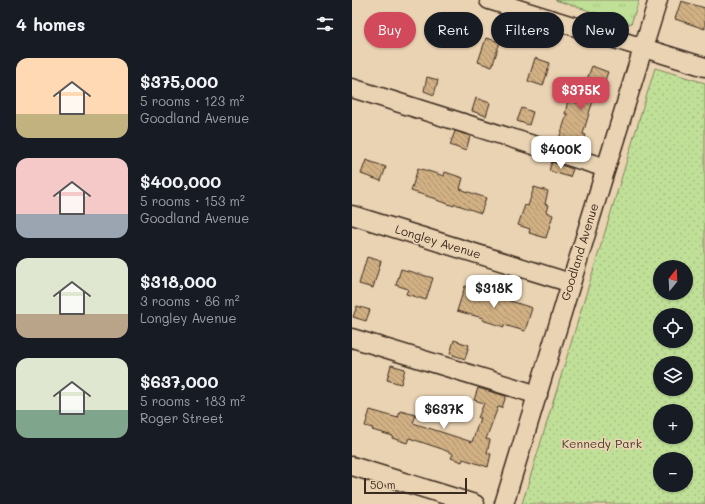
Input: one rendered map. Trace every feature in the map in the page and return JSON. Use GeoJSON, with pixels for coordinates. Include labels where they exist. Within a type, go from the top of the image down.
{"type":"FeatureCollection","features":[{"type":"Feature","properties":{"kind":"street"},"geometry":{"type":"LineString","coordinates":[[489,0],[705,67]]}},
{"type":"Feature","properties":{"kind":"street","name":"Goodland Avenue"},"geometry":{"type":"LineString","coordinates":[[504,504],[658,0]]}},
{"type":"Feature","properties":{"kind":"street"},"geometry":{"type":"LineString","coordinates":[[352,88],[606,168]]}},
{"type":"Feature","properties":{"kind":"street","name":"Longley Avenue"},"geometry":{"type":"LineString","coordinates":[[352,215],[571,283]]}},
{"type":"Feature","properties":{"kind":"street"},"geometry":{"type":"LineString","coordinates":[[352,338],[538,395]]}},
{"type":"Feature","properties":{"kind":"street"},"geometry":{"type":"LineString","coordinates":[[352,466],[475,504]]}},
{"type":"Feature","properties":{"kind":"green space"},"geometry":{"type":"Polygon","coordinates":[[[555,0],[639,0],[631,24],[629,23],[629,12],[593,12],[555,0]]]}},
{"type":"Feature","properties":{"kind":"green space","name":"Kennedy Park"},"geometry":{"type":"Polygon","coordinates":[[[655,68],[705,83],[705,504],[522,504],[655,68]]]}},
{"type":"Feature","properties":{"kind":"building"},"geometry":{"type":"Polygon","coordinates":[[[681,1],[705,8],[705,29],[675,19],[681,1]]]}},
{"type":"Feature","properties":{"kind":"building"},"geometry":{"type":"Polygon","coordinates":[[[486,38],[491,39],[491,48],[498,48],[492,67],[478,62],[486,38]]]}},
{"type":"Feature","properties":{"kind":"building"},"geometry":{"type":"Polygon","coordinates":[[[535,58],[550,63],[543,86],[528,81],[535,58]]]}},
{"type":"Feature","properties":{"kind":"building"},"geometry":{"type":"Polygon","coordinates":[[[592,66],[608,72],[604,83],[600,82],[590,110],[583,134],[586,135],[582,149],[558,142],[567,114],[565,114],[568,100],[578,103],[592,66]]]}},
{"type":"Feature","properties":{"kind":"building"},"geometry":{"type":"Polygon","coordinates":[[[427,77],[438,80],[434,95],[424,91],[427,77]]]}},
{"type":"Feature","properties":{"kind":"building"},"geometry":{"type":"Polygon","coordinates":[[[476,98],[490,103],[486,116],[472,111],[476,98]]]}},
{"type":"Feature","properties":{"kind":"building"},"geometry":{"type":"Polygon","coordinates":[[[522,108],[533,112],[529,125],[517,121],[522,108]]]}},
{"type":"Feature","properties":{"kind":"building"},"geometry":{"type":"Polygon","coordinates":[[[455,131],[470,136],[466,151],[450,145],[455,131]]]}},
{"type":"Feature","properties":{"kind":"building"},"geometry":{"type":"Polygon","coordinates":[[[366,160],[386,167],[381,181],[361,174],[366,160]]]}},
{"type":"Feature","properties":{"kind":"building"},"geometry":{"type":"Polygon","coordinates":[[[552,162],[573,169],[570,177],[549,171],[552,162]]]}},
{"type":"Feature","properties":{"kind":"building"},"geometry":{"type":"Polygon","coordinates":[[[418,168],[444,176],[445,172],[463,178],[460,189],[486,198],[481,213],[455,204],[454,206],[411,191],[418,168]]]}},
{"type":"Feature","properties":{"kind":"building"},"geometry":{"type":"Polygon","coordinates":[[[534,187],[548,191],[545,204],[548,205],[546,212],[553,215],[546,238],[529,233],[530,229],[518,225],[525,205],[528,206],[534,187]]]}},
{"type":"Feature","properties":{"kind":"building"},"geometry":{"type":"Polygon","coordinates":[[[367,257],[381,261],[373,288],[359,284],[367,257]]]}},
{"type":"Feature","properties":{"kind":"building"},"geometry":{"type":"Polygon","coordinates":[[[401,269],[433,278],[426,300],[406,294],[408,289],[396,285],[401,269]]]}},
{"type":"Feature","properties":{"kind":"building"},"geometry":{"type":"Polygon","coordinates":[[[465,286],[532,308],[525,331],[504,325],[504,327],[482,320],[483,318],[457,311],[465,286]]]}},
{"type":"Feature","properties":{"kind":"building"},"geometry":{"type":"Polygon","coordinates":[[[357,306],[370,310],[366,321],[353,317],[357,306]]]}},
{"type":"Feature","properties":{"kind":"building"},"geometry":{"type":"Polygon","coordinates":[[[454,340],[469,345],[465,359],[450,354],[454,340]]]}},
{"type":"Feature","properties":{"kind":"building"},"geometry":{"type":"Polygon","coordinates":[[[391,365],[405,369],[401,384],[387,380],[391,365]]]}},
{"type":"Feature","properties":{"kind":"building"},"geometry":{"type":"Polygon","coordinates":[[[478,388],[506,396],[502,408],[498,407],[486,439],[490,440],[487,453],[491,454],[488,467],[463,459],[462,462],[451,458],[453,454],[442,449],[409,438],[407,443],[392,438],[393,436],[372,430],[373,428],[365,426],[370,410],[398,418],[400,411],[416,415],[413,423],[472,442],[480,418],[478,418],[484,403],[474,400],[478,388]]]}}]}
